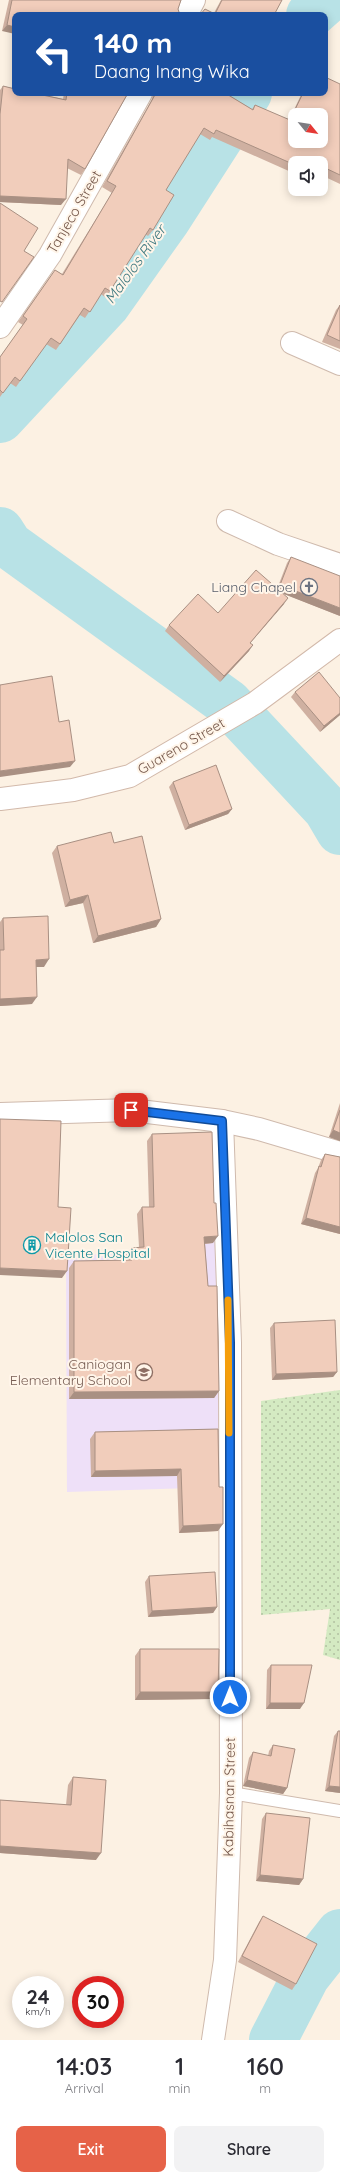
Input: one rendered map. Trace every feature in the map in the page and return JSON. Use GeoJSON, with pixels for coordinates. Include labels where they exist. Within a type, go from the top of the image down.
{"type":"FeatureCollection","features":[{"type":"Feature","properties":{"kind":"street"},"geometry":{"type":"LineString","coordinates":[[188,12],[194,0]]}},
{"type":"Feature","properties":{"kind":"street","name":"Tanjeco Street"},"geometry":{"type":"LineString","coordinates":[[0,327],[50,255],[139,96]]}},
{"type":"Feature","properties":{"kind":"street"},"geometry":{"type":"LineString","coordinates":[[292,343],[340,364]]}},
{"type":"Feature","properties":{"kind":"street"},"geometry":{"type":"LineString","coordinates":[[228,521],[278,544],[340,565]]}},
{"type":"Feature","properties":{"kind":"street","name":"Guareno Street"},"geometry":{"type":"LineString","coordinates":[[0,799],[73,790],[130,776],[255,703],[340,640]]}},
{"type":"Feature","properties":{"kind":"street"},"geometry":{"type":"LineString","coordinates":[[0,1114],[131,1110],[222,1121],[259,1129],[340,1153]]}},
{"type":"Feature","properties":{"kind":"street","name":"Kabihasnan Street"},"geometry":{"type":"LineString","coordinates":[[213,2040],[225,1960],[231,1793],[230,1343],[222,1121]]}},
{"type":"Feature","properties":{"kind":"lane"},"geometry":{"type":"LineString","coordinates":[[231,1793],[340,1811]]}},
{"type":"Feature","properties":{"kind":"shaded area","name":"Caniogan Elementary School"},"geometry":{"type":"Polygon","coordinates":[[[220,1239],[222,1487],[67,1492],[66,1258],[220,1239]]]}},
{"type":"Feature","properties":{"kind":"green space"},"geometry":{"type":"Polygon","coordinates":[[[340,1390],[340,1660],[323,1655],[330,1609],[261,1615],[261,1401],[340,1390]]]}},
{"type":"Feature","properties":{"kind":"building"},"geometry":{"type":"Polygon","coordinates":[[[12,0],[181,0],[178,9],[179,12],[12,12],[12,26],[7,25],[12,0]]]}},
{"type":"Feature","properties":{"kind":"building"},"geometry":{"type":"Polygon","coordinates":[[[222,0],[282,0],[276,12],[216,12],[222,0]]]}},
{"type":"Feature","properties":{"kind":"building"},"geometry":{"type":"Polygon","coordinates":[[[205,9],[211,12],[202,12],[205,9]]]}},
{"type":"Feature","properties":{"kind":"building"},"geometry":{"type":"Polygon","coordinates":[[[328,78],[340,84],[340,175],[328,169],[328,156],[288,156],[288,162],[216,130],[214,134],[204,128],[166,190],[174,195],[153,230],[150,228],[110,291],[105,288],[90,312],[84,308],[60,344],[51,338],[20,381],[15,377],[3,393],[0,390],[0,357],[27,319],[23,316],[55,270],[63,275],[116,186],[107,181],[154,96],[230,96],[253,110],[255,105],[288,119],[288,148],[328,148],[328,108],[296,108],[302,96],[328,96],[328,78]]]}},
{"type":"Feature","properties":{"kind":"building"},"geometry":{"type":"Polygon","coordinates":[[[3,86],[12,88],[12,96],[47,96],[66,100],[67,96],[126,96],[85,169],[68,159],[66,199],[0,196],[0,114],[3,86]]]}},
{"type":"Feature","properties":{"kind":"building"},"geometry":{"type":"Polygon","coordinates":[[[0,203],[38,228],[24,251],[34,257],[2,302],[0,301],[0,203]]]}},
{"type":"Feature","properties":{"kind":"building"},"geometry":{"type":"Polygon","coordinates":[[[340,305],[340,341],[327,335],[340,305]]]}},
{"type":"Feature","properties":{"kind":"building","name":"Liang Chapel"},"geometry":{"type":"Polygon","coordinates":[[[291,557],[340,576],[340,608],[280,585],[291,557]]]}},
{"type":"Feature","properties":{"kind":"building"},"geometry":{"type":"Polygon","coordinates":[[[256,570],[288,598],[250,643],[253,645],[224,676],[169,625],[198,594],[218,613],[256,570]]]}},
{"type":"Feature","properties":{"kind":"building"},"geometry":{"type":"Polygon","coordinates":[[[319,672],[340,698],[340,713],[324,726],[295,692],[319,672]]]}},
{"type":"Feature","properties":{"kind":"building"},"geometry":{"type":"Polygon","coordinates":[[[52,676],[59,722],[69,720],[75,761],[0,771],[0,685],[52,676]]]}},
{"type":"Feature","properties":{"kind":"building"},"geometry":{"type":"Polygon","coordinates":[[[216,765],[232,809],[189,825],[173,782],[216,765]]]}},
{"type":"Feature","properties":{"kind":"building"},"geometry":{"type":"Polygon","coordinates":[[[111,832],[114,843],[142,836],[161,919],[98,936],[88,895],[70,900],[57,846],[111,832]]]}},
{"type":"Feature","properties":{"kind":"building"},"geometry":{"type":"Polygon","coordinates":[[[48,916],[49,959],[36,960],[37,997],[0,999],[0,950],[4,950],[3,918],[48,916]]]}},
{"type":"Feature","properties":{"kind":"building"},"geometry":{"type":"Polygon","coordinates":[[[340,1110],[340,1133],[333,1130],[340,1110]]]}},
{"type":"Feature","properties":{"kind":"building"},"geometry":{"type":"Polygon","coordinates":[[[0,1119],[61,1121],[58,1207],[71,1208],[67,1271],[0,1268],[0,1119]]]}},
{"type":"Feature","properties":{"kind":"building"},"geometry":{"type":"Polygon","coordinates":[[[212,1132],[214,1203],[216,1203],[218,1236],[204,1237],[208,1286],[217,1286],[219,1391],[74,1392],[74,1261],[132,1260],[131,1248],[144,1247],[142,1207],[154,1207],[152,1134],[212,1132]]]}},
{"type":"Feature","properties":{"kind":"building"},"geometry":{"type":"Polygon","coordinates":[[[325,1154],[340,1157],[340,1227],[306,1218],[319,1166],[321,1167],[325,1154]]]}},
{"type":"Feature","properties":{"kind":"building"},"geometry":{"type":"Polygon","coordinates":[[[335,1320],[337,1372],[276,1374],[274,1323],[335,1320]]]}},
{"type":"Feature","properties":{"kind":"building"},"geometry":{"type":"Polygon","coordinates":[[[218,1429],[219,1487],[223,1487],[223,1524],[183,1526],[181,1469],[95,1471],[95,1432],[218,1429]]]}},
{"type":"Feature","properties":{"kind":"building"},"geometry":{"type":"Polygon","coordinates":[[[215,1572],[217,1607],[152,1611],[149,1576],[215,1572]]]}},
{"type":"Feature","properties":{"kind":"building"},"geometry":{"type":"Polygon","coordinates":[[[140,1649],[219,1649],[218,1692],[140,1692],[140,1649]]]}},
{"type":"Feature","properties":{"kind":"building"},"geometry":{"type":"Polygon","coordinates":[[[271,1665],[312,1665],[304,1703],[270,1703],[271,1665]]]}},
{"type":"Feature","properties":{"kind":"building"},"geometry":{"type":"Polygon","coordinates":[[[338,1731],[340,1731],[340,1787],[329,1786],[338,1731]]]}},
{"type":"Feature","properties":{"kind":"building"},"geometry":{"type":"Polygon","coordinates":[[[273,1745],[295,1749],[287,1788],[247,1780],[253,1752],[271,1756],[273,1745]]]}},
{"type":"Feature","properties":{"kind":"building"},"geometry":{"type":"Polygon","coordinates":[[[73,1777],[106,1780],[101,1853],[0,1846],[0,1800],[71,1805],[73,1777]]]}},
{"type":"Feature","properties":{"kind":"building"},"geometry":{"type":"Polygon","coordinates":[[[266,1813],[310,1818],[303,1879],[260,1875],[266,1813]]]}},
{"type":"Feature","properties":{"kind":"building"},"geometry":{"type":"Polygon","coordinates":[[[263,1916],[317,1944],[296,1984],[242,1956],[263,1916]]]}},
{"type":"Feature","properties":{"kind":"waterway","name":"Malolos River"},"geometry":{"type":"LineString","coordinates":[[313,12],[327,0]]}},
{"type":"Feature","properties":{"kind":"waterway","name":"Malolos River"},"geometry":{"type":"LineString","coordinates":[[0,419],[106,305],[167,219],[246,96]]}},
{"type":"Feature","properties":{"kind":"waterway"},"geometry":{"type":"LineString","coordinates":[[0,531],[9,545],[228,703],[327,809],[340,831]]}},
{"type":"Feature","properties":{"kind":"waterway"},"geometry":{"type":"LineString","coordinates":[[273,2040],[306,1976],[340,1933]]}},
{"type":"Feature","properties":{"kind":"slow traffic"},"geometry":{"type":"LineString","coordinates":[[228,1300],[230,1343],[229,1433]]}},
{"type":"Feature","properties":{"kind":"place","name":"Liang Chapel"},"geometry":{"type":"Point","coordinates":[309,587]}},
{"type":"Feature","properties":{"kind":"place","name":"Malolos San Vicente Hospital"},"geometry":{"type":"Point","coordinates":[32,1245]}},
{"type":"Feature","properties":{"kind":"place","name":"Caniogan Elementary School"},"geometry":{"type":"Point","coordinates":[144,1372]}},
{"type":"Feature","properties":{"kind":"route"},"geometry":{"type":"LineString","coordinates":[[131,1110],[222,1121],[226,1188],[230,1343],[230,1697]]}}]}
